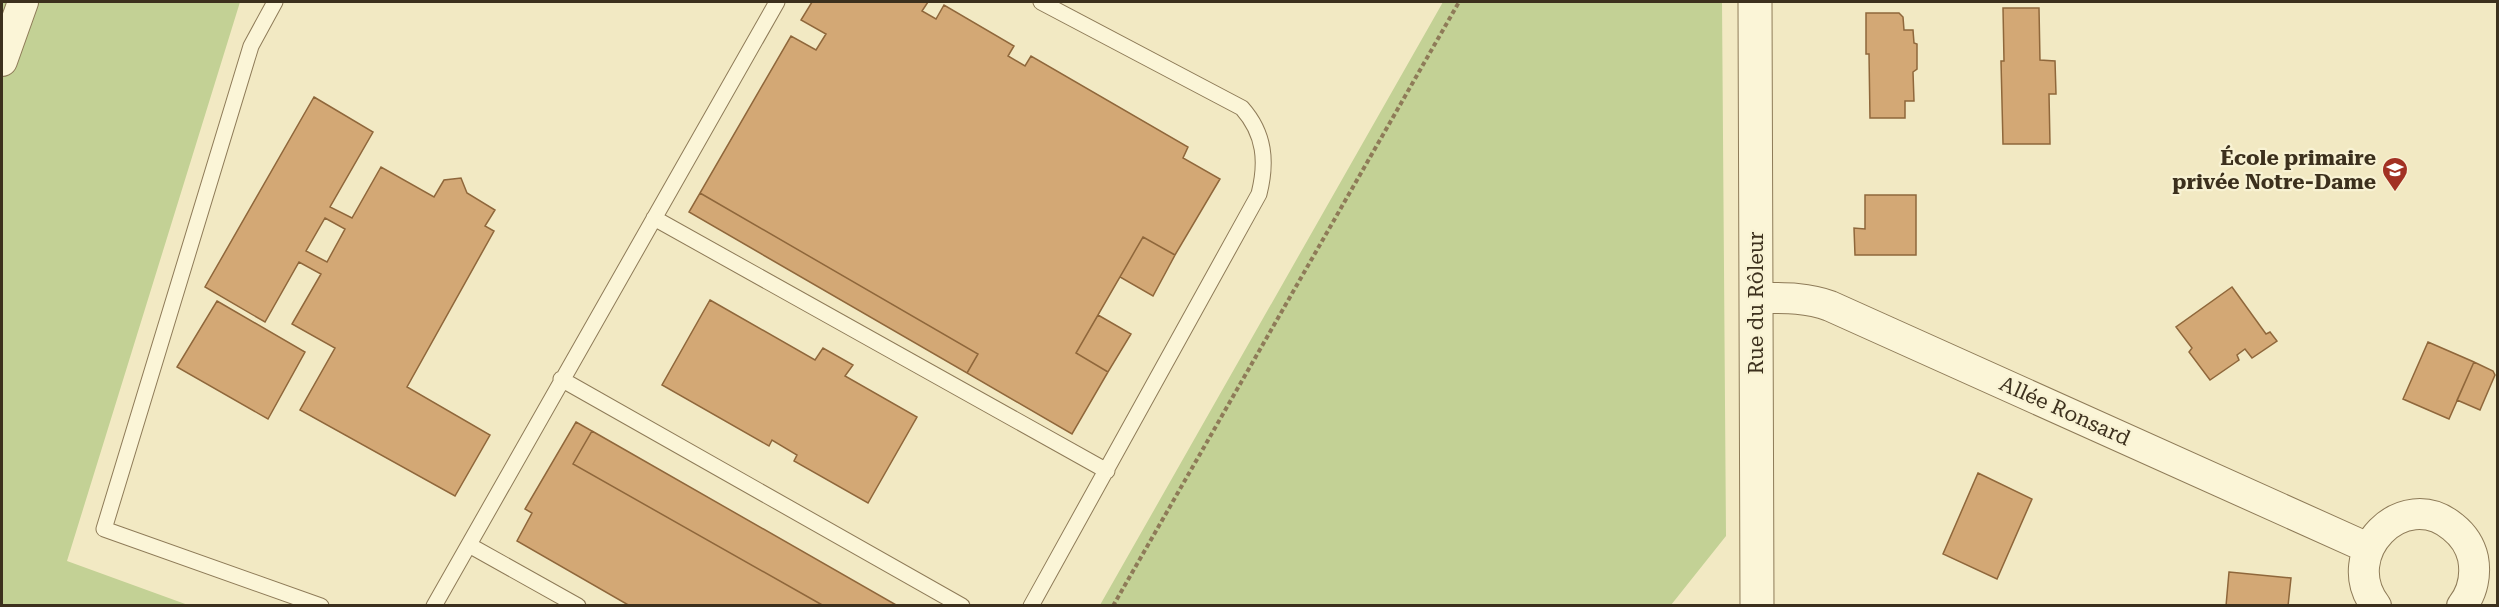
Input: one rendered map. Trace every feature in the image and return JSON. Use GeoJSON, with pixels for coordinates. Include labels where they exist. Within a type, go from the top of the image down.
{"type":"FeatureCollection","features":[{"type":"Feature","properties":{"kind":"street"},"geometry":{"type":"LineString","coordinates":[[2,61],[23,2]]}},
{"type":"Feature","properties":{"kind":"street","name":"Rue du Rôleur"},"geometry":{"type":"LineString","coordinates":[[1755,2],[1757,606]]}},
{"type":"Feature","properties":{"kind":"street","name":"Allée Ronsard"},"geometry":{"type":"LineString","coordinates":[[1756,298],[1798,298],[1815,300],[1830,306],[2368,548]]}},
{"type":"Feature","properties":{"kind":"street"},"geometry":{"type":"LineString","coordinates":[[2376,606],[2369,595],[2364,576],[2368,548],[2373,539],[2386,526],[2404,517],[2423,515],[2450,524],[2469,546],[2474,565],[2473,584],[2462,606]]}},
{"type":"Feature","properties":{"kind":"lane"},"geometry":{"type":"LineString","coordinates":[[275,2],[251,46],[104,529],[321,606]]}},
{"type":"Feature","properties":{"kind":"lane"},"geometry":{"type":"LineString","coordinates":[[434,606],[777,2]]}},
{"type":"Feature","properties":{"kind":"lane"},"geometry":{"type":"LineString","coordinates":[[1031,606],[1259,194],[1263,179],[1263,148],[1252,119],[1242,108],[1041,2]]}},
{"type":"Feature","properties":{"kind":"lane"},"geometry":{"type":"LineString","coordinates":[[654,218],[1107,471]]}},
{"type":"Feature","properties":{"kind":"lane"},"geometry":{"type":"LineString","coordinates":[[561,379],[962,606]]}},
{"type":"Feature","properties":{"kind":"lane"},"geometry":{"type":"LineString","coordinates":[[469,545],[578,606]]}},
{"type":"Feature","properties":{"kind":"path"},"geometry":{"type":"LineString","coordinates":[[1113,606],[1459,2]]}},
{"type":"Feature","properties":{"kind":"green space"},"geometry":{"type":"Polygon","coordinates":[[[2,2],[240,2],[67,561],[188,605],[2,605],[2,2]]]}},
{"type":"Feature","properties":{"kind":"green space"},"geometry":{"type":"Polygon","coordinates":[[[1443,2],[1722,2],[1726,536],[1671,605],[1100,605],[1443,2]]]}},
{"type":"Feature","properties":{"kind":"building"},"geometry":{"type":"Polygon","coordinates":[[[812,2],[928,2],[922,11],[936,19],[944,5],[1014,46],[1008,56],[1025,66],[1031,56],[1188,147],[1183,158],[1220,179],[1175,255],[1143,237],[1076,353],[1108,372],[1072,434],[967,373],[978,354],[700,193],[791,36],[816,50],[826,34],[801,20],[812,2]]]}},
{"type":"Feature","properties":{"kind":"building"},"geometry":{"type":"Polygon","coordinates":[[[2003,8],[2039,8],[2040,60],[2055,61],[2056,94],[2049,94],[2050,144],[2003,144],[2001,61],[2004,61],[2003,8]]]}},
{"type":"Feature","properties":{"kind":"building"},"geometry":{"type":"Polygon","coordinates":[[[1866,13],[1899,13],[1903,17],[1904,30],[1913,30],[1914,43],[1917,44],[1917,69],[1913,72],[1914,101],[1905,101],[1905,118],[1870,118],[1866,13]]]}},
{"type":"Feature","properties":{"kind":"building"},"geometry":{"type":"Polygon","coordinates":[[[314,97],[373,132],[330,207],[352,218],[381,167],[434,197],[444,180],[461,178],[467,193],[495,210],[485,226],[494,231],[407,387],[490,435],[455,496],[300,410],[335,348],[292,324],[321,274],[299,262],[265,322],[205,287],[314,97]],[[325,218],[306,251],[327,262],[345,229],[325,218]]]}},
{"type":"Feature","properties":{"kind":"building"},"geometry":{"type":"Polygon","coordinates":[[[700,193],[978,354],[967,373],[689,212],[700,193]]]}},
{"type":"Feature","properties":{"kind":"building"},"geometry":{"type":"Polygon","coordinates":[[[1865,195],[1916,195],[1916,255],[1855,255],[1854,228],[1865,229],[1865,195]]]}},
{"type":"Feature","properties":{"kind":"building"},"geometry":{"type":"Polygon","coordinates":[[[1143,237],[1175,255],[1153,296],[1120,277],[1143,237]]]}},
{"type":"Feature","properties":{"kind":"building"},"geometry":{"type":"Polygon","coordinates":[[[2232,287],[2266,334],[2270,332],[2277,341],[2252,358],[2245,349],[2237,355],[2239,360],[2210,380],[2189,352],[2192,348],[2176,327],[2232,287]]]}},
{"type":"Feature","properties":{"kind":"building"},"geometry":{"type":"Polygon","coordinates":[[[710,300],[815,360],[823,348],[853,365],[845,376],[917,417],[868,503],[794,461],[797,455],[772,440],[769,446],[662,385],[710,300]]]}},
{"type":"Feature","properties":{"kind":"building"},"geometry":{"type":"Polygon","coordinates":[[[217,301],[305,352],[268,419],[177,367],[217,301]]]}},
{"type":"Feature","properties":{"kind":"building"},"geometry":{"type":"Polygon","coordinates":[[[1098,315],[1131,334],[1108,372],[1076,353],[1098,315]]]}},
{"type":"Feature","properties":{"kind":"building"},"geometry":{"type":"Polygon","coordinates":[[[2428,342],[2474,362],[2449,419],[2403,399],[2428,342]]]}},
{"type":"Feature","properties":{"kind":"building"},"geometry":{"type":"Polygon","coordinates":[[[2474,362],[2493,371],[2495,375],[2480,410],[2457,400],[2474,362]]]}},
{"type":"Feature","properties":{"kind":"building"},"geometry":{"type":"Polygon","coordinates":[[[576,422],[592,431],[573,464],[824,606],[630,606],[517,541],[532,513],[525,509],[576,422]]]}},
{"type":"Feature","properties":{"kind":"building"},"geometry":{"type":"Polygon","coordinates":[[[592,431],[898,606],[824,606],[573,464],[592,431]]]}},
{"type":"Feature","properties":{"kind":"building"},"geometry":{"type":"Polygon","coordinates":[[[1978,473],[2032,499],[1997,579],[1943,554],[1978,473]]]}},
{"type":"Feature","properties":{"kind":"building"},"geometry":{"type":"Polygon","coordinates":[[[2229,572],[2291,578],[2288,606],[2226,606],[2229,572]]]}},
{"type":"Feature","properties":{"kind":"place","name":"École primaire privée Notre-Dame"},"geometry":{"type":"Point","coordinates":[2395,193]}}]}
